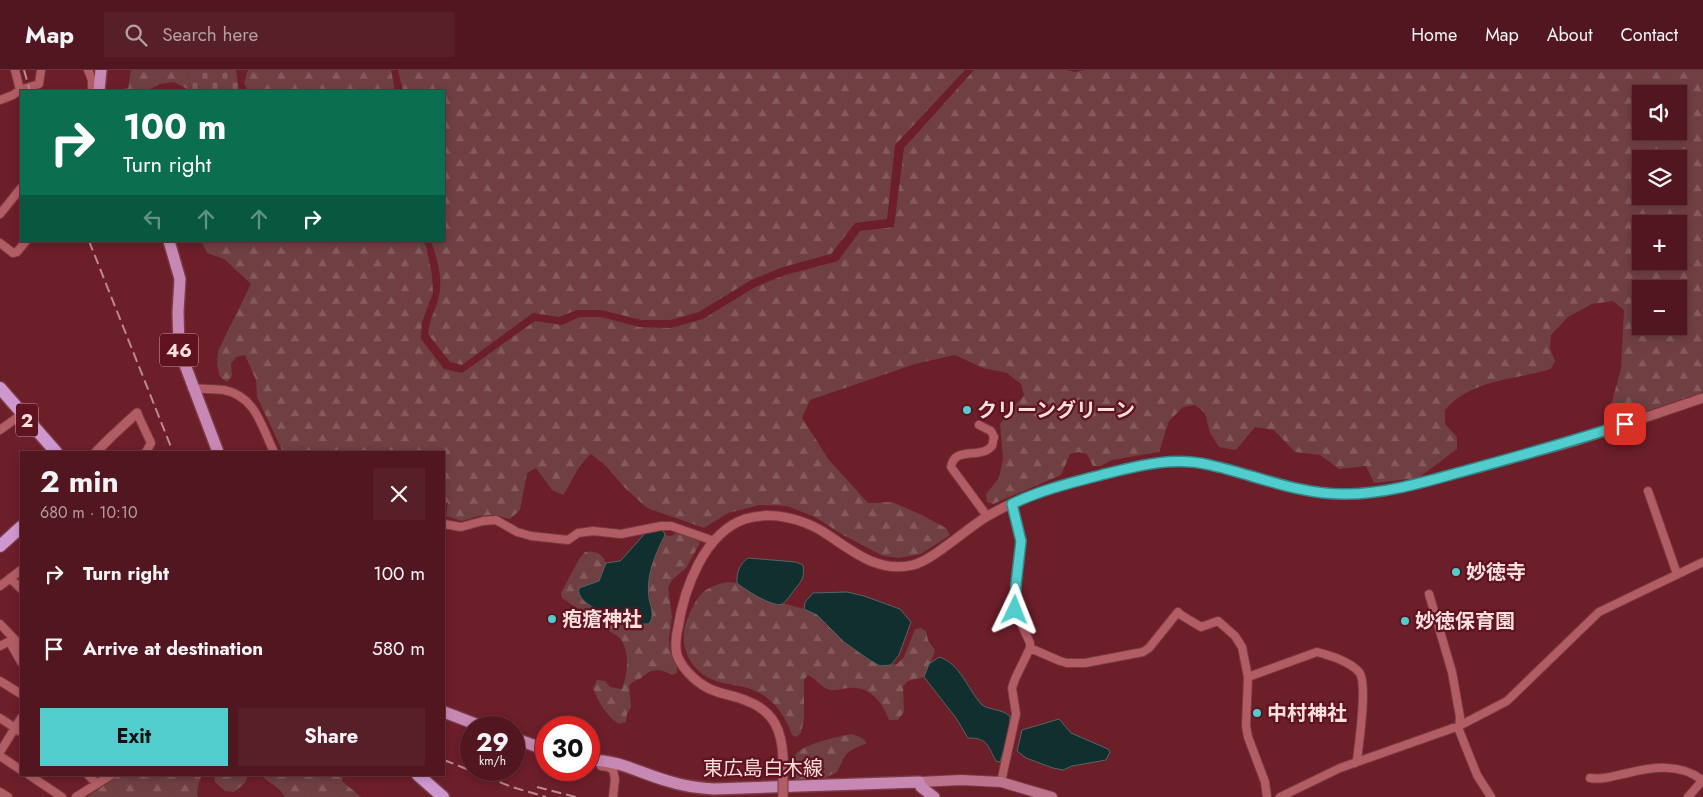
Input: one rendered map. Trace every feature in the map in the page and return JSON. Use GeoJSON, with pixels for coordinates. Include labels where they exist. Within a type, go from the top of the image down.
{"type":"FeatureCollection","features":[{"type":"Feature","properties":{"kind":"highway","name":"2"},"geometry":{"type":"LineString","coordinates":[[0,388],[55,451]]}},
{"type":"Feature","properties":{"kind":"highway"},"geometry":{"type":"LineString","coordinates":[[0,546],[20,528]]}},
{"type":"Feature","properties":{"kind":"highway"},"geometry":{"type":"LineString","coordinates":[[419,776],[443,797]]}},
{"type":"Feature","properties":{"kind":"main road"},"geometry":{"type":"LineString","coordinates":[[100,90],[101,70]]}},
{"type":"Feature","properties":{"kind":"main road","name":"46"},"geometry":{"type":"LineString","coordinates":[[169,242],[180,279],[178,312],[179,349],[192,388],[218,451]]}},
{"type":"Feature","properties":{"kind":"main road"},"geometry":{"type":"LineString","coordinates":[[445,712],[460,718]]}},
{"type":"Feature","properties":{"kind":"main road","name":"東広島白木線"},"geometry":{"type":"LineString","coordinates":[[600,760],[623,764],[667,781],[696,788],[920,782]]}},
{"type":"Feature","properties":{"kind":"main road"},"geometry":{"type":"LineString","coordinates":[[934,797],[921,787],[920,782],[960,780],[1001,782],[1052,797]]}},
{"type":"Feature","properties":{"kind":"street"},"geometry":{"type":"LineString","coordinates":[[15,70],[20,90]]}},
{"type":"Feature","properties":{"kind":"street"},"geometry":{"type":"LineString","coordinates":[[0,100],[20,90],[39,84],[41,70]]}},
{"type":"Feature","properties":{"kind":"street"},"geometry":{"type":"LineString","coordinates":[[88,70],[92,80],[92,90]]}},
{"type":"Feature","properties":{"kind":"street"},"geometry":{"type":"LineString","coordinates":[[0,214],[20,189]]}},
{"type":"Feature","properties":{"kind":"street"},"geometry":{"type":"LineString","coordinates":[[0,242],[13,253],[17,252],[25,242]]}},
{"type":"Feature","properties":{"kind":"street"},"geometry":{"type":"LineString","coordinates":[[192,388],[226,390],[240,396],[250,404],[259,417],[274,451]]}},
{"type":"Feature","properties":{"kind":"street"},"geometry":{"type":"LineString","coordinates":[[783,797],[783,744],[778,727],[761,707],[746,700],[714,691],[698,683],[688,672],[677,654],[677,630],[688,587],[702,556],[726,529],[741,520],[758,515],[792,519],[819,529],[852,552],[872,562],[886,566],[915,565],[927,559],[987,516],[1034,494],[1057,486],[1142,465],[1166,462],[1207,464],[1317,492],[1346,494],[1378,492],[1575,441],[1703,398]]}},
{"type":"Feature","properties":{"kind":"street"},"geometry":{"type":"LineString","coordinates":[[97,451],[137,413],[151,443],[147,451]]}},
{"type":"Feature","properties":{"kind":"street"},"geometry":{"type":"LineString","coordinates":[[0,430],[22,414]]}},
{"type":"Feature","properties":{"kind":"street"},"geometry":{"type":"LineString","coordinates":[[979,425],[991,431],[994,437],[992,446],[984,451],[957,455],[952,461],[951,467],[987,516]]}},
{"type":"Feature","properties":{"kind":"street"},"geometry":{"type":"LineString","coordinates":[[1648,491],[1677,574]]}},
{"type":"Feature","properties":{"kind":"street"},"geometry":{"type":"LineString","coordinates":[[1001,782],[1016,714],[1012,688],[1030,648],[1028,638],[1015,610],[1021,541],[1012,504]]}},
{"type":"Feature","properties":{"kind":"street"},"geometry":{"type":"LineString","coordinates":[[445,524],[461,527],[483,521],[496,520],[517,532],[530,536],[568,540],[578,533],[585,532],[621,534],[661,526],[671,526],[714,541]]}},
{"type":"Feature","properties":{"kind":"street"},"geometry":{"type":"LineString","coordinates":[[1280,797],[1355,763],[1459,726],[1507,701],[1599,612],[1703,562]]}},
{"type":"Feature","properties":{"kind":"street"},"geometry":{"type":"LineString","coordinates":[[0,586],[20,571]]}},
{"type":"Feature","properties":{"kind":"street"},"geometry":{"type":"LineString","coordinates":[[10,578],[20,588]]}},
{"type":"Feature","properties":{"kind":"street"},"geometry":{"type":"LineString","coordinates":[[1429,594],[1452,672],[1460,717],[1459,730],[1478,775],[1491,797]]}},
{"type":"Feature","properties":{"kind":"street"},"geometry":{"type":"LineString","coordinates":[[1030,648],[1067,663],[1084,663],[1143,652],[1149,648],[1178,612],[1201,627],[1218,621],[1235,636],[1242,647],[1248,677],[1247,731],[1265,782],[1267,797]]}},
{"type":"Feature","properties":{"kind":"street"},"geometry":{"type":"LineString","coordinates":[[0,624],[20,645]]}},
{"type":"Feature","properties":{"kind":"street"},"geometry":{"type":"LineString","coordinates":[[0,646],[14,639]]}},
{"type":"Feature","properties":{"kind":"street"},"geometry":{"type":"LineString","coordinates":[[14,639],[12,646],[20,660]]}},
{"type":"Feature","properties":{"kind":"street"},"geometry":{"type":"LineString","coordinates":[[1248,677],[1317,652],[1351,665],[1362,678],[1363,701],[1358,760],[1355,763]]}},
{"type":"Feature","properties":{"kind":"street"},"geometry":{"type":"LineString","coordinates":[[0,681],[20,693]]}},
{"type":"Feature","properties":{"kind":"street"},"geometry":{"type":"LineString","coordinates":[[0,718],[18,730],[0,752]]}},
{"type":"Feature","properties":{"kind":"street"},"geometry":{"type":"LineString","coordinates":[[0,756],[20,769]]}},
{"type":"Feature","properties":{"kind":"street"},"geometry":{"type":"LineString","coordinates":[[600,766],[614,770],[616,779],[613,797]]}},
{"type":"Feature","properties":{"kind":"street"},"geometry":{"type":"LineString","coordinates":[[1590,778],[1600,780],[1637,770],[1673,768],[1703,780],[1688,797]]}},
{"type":"Feature","properties":{"kind":"street"},"geometry":{"type":"LineString","coordinates":[[30,776],[62,797]]}},
{"type":"Feature","properties":{"kind":"street"},"geometry":{"type":"LineString","coordinates":[[89,776],[97,784]]}},
{"type":"Feature","properties":{"kind":"street"},"geometry":{"type":"LineString","coordinates":[[76,797],[109,776]]}},
{"type":"Feature","properties":{"kind":"street"},"geometry":{"type":"LineString","coordinates":[[0,792],[8,797]]}},
{"type":"Feature","properties":{"kind":"green space"},"geometry":{"type":"Polygon","coordinates":[[[131,70],[187,70],[191,90],[174,82],[160,84],[148,90],[115,90],[128,88],[131,70]]]}},
{"type":"Feature","properties":{"kind":"green space"},"geometry":{"type":"Polygon","coordinates":[[[187,70],[236,70],[239,90],[191,90],[187,70]]]}},
{"type":"Feature","properties":{"kind":"green space"},"geometry":{"type":"Polygon","coordinates":[[[248,70],[391,70],[395,90],[248,90],[244,83],[248,70]]]}},
{"type":"Feature","properties":{"kind":"green space"},"geometry":{"type":"Polygon","coordinates":[[[398,70],[965,70],[895,145],[887,219],[855,223],[831,254],[783,267],[751,280],[699,312],[671,320],[641,320],[601,310],[577,310],[559,317],[533,313],[462,365],[450,362],[428,334],[440,289],[440,275],[431,242],[445,242],[445,90],[403,90],[398,70]]]}},
{"type":"Feature","properties":{"kind":"green space"},"geometry":{"type":"Polygon","coordinates":[[[974,70],[1067,70],[1075,72],[1085,70],[1703,70],[1703,392],[1612,423],[1608,416],[1621,369],[1624,310],[1613,301],[1592,304],[1568,317],[1551,335],[1550,348],[1555,361],[1551,369],[1481,386],[1456,400],[1445,410],[1445,424],[1457,437],[1457,449],[1418,478],[1374,483],[1366,466],[1339,469],[1320,455],[1295,452],[1274,430],[1255,427],[1236,450],[1219,447],[1210,433],[1205,413],[1195,405],[1183,407],[1169,421],[1159,452],[1112,460],[1101,466],[1093,466],[1087,454],[1078,452],[1070,454],[1061,475],[993,504],[987,502],[986,494],[999,478],[1003,458],[1000,424],[1024,395],[1021,384],[1007,373],[983,368],[955,355],[915,364],[810,400],[802,418],[829,460],[868,503],[892,502],[946,528],[950,535],[921,554],[899,558],[883,556],[843,535],[815,517],[787,506],[760,505],[728,513],[704,528],[647,508],[624,487],[606,466],[591,454],[579,468],[563,495],[552,490],[536,468],[527,473],[520,510],[510,519],[494,515],[479,516],[462,521],[446,516],[448,503],[445,502],[445,451],[283,451],[257,397],[256,380],[245,355],[236,357],[231,364],[232,376],[227,382],[220,377],[217,365],[218,351],[251,284],[224,259],[207,253],[202,243],[423,242],[426,246],[432,275],[433,293],[422,322],[421,339],[444,369],[462,373],[535,321],[562,325],[580,317],[601,317],[639,327],[671,328],[703,319],[755,287],[785,275],[838,261],[860,231],[894,227],[904,148],[974,70]]]}},
{"type":"Feature","properties":{"kind":"green space"},"geometry":{"type":"Polygon","coordinates":[[[678,532],[697,538],[700,543],[686,568],[672,580],[668,588],[672,616],[669,639],[670,651],[677,665],[677,673],[672,675],[656,670],[633,682],[629,686],[631,707],[627,714],[626,722],[619,724],[603,708],[593,688],[597,680],[605,681],[610,687],[622,689],[627,664],[624,645],[621,639],[562,598],[561,593],[579,559],[585,552],[592,551],[600,555],[606,563],[599,581],[579,588],[652,619],[648,581],[652,565],[665,535],[671,536],[678,532]]]}},
{"type":"Feature","properties":{"kind":"green space"},"geometry":{"type":"Polygon","coordinates":[[[727,582],[737,583],[751,593],[778,605],[783,603],[817,615],[828,627],[880,666],[897,664],[904,657],[915,629],[921,628],[926,631],[928,640],[935,650],[934,654],[924,677],[908,681],[903,686],[904,712],[898,720],[889,720],[875,697],[864,690],[850,688],[830,690],[808,675],[804,680],[804,719],[801,733],[796,737],[792,735],[782,714],[772,702],[760,693],[748,688],[716,681],[698,670],[692,663],[684,645],[685,625],[699,596],[707,589],[727,582]]]}},
{"type":"Feature","properties":{"kind":"green space"},"geometry":{"type":"Polygon","coordinates":[[[852,734],[862,738],[867,743],[848,753],[837,772],[823,779],[794,781],[793,760],[800,750],[822,741],[852,734]]]}},
{"type":"Feature","properties":{"kind":"green space"},"geometry":{"type":"Polygon","coordinates":[[[118,776],[202,776],[198,786],[198,797],[87,797],[118,776]]]}},
{"type":"Feature","properties":{"kind":"green space"},"geometry":{"type":"Polygon","coordinates":[[[214,776],[248,776],[245,783],[234,792],[225,791],[215,782],[214,776]]]}},
{"type":"Feature","properties":{"kind":"green space"},"geometry":{"type":"Polygon","coordinates":[[[261,776],[344,776],[342,781],[361,797],[285,797],[280,790],[261,776]]]}},
{"type":"Feature","properties":{"kind":"water"},"geometry":{"type":"Polygon","coordinates":[[[648,530],[661,530],[665,535],[650,573],[648,590],[652,614],[649,624],[618,619],[590,606],[579,594],[579,588],[599,581],[606,563],[620,561],[648,530]]]}},
{"type":"Feature","properties":{"kind":"water"},"geometry":{"type":"Polygon","coordinates":[[[748,558],[796,562],[803,565],[804,572],[799,583],[784,603],[772,603],[737,583],[739,569],[748,558]]]}},
{"type":"Feature","properties":{"kind":"water"},"geometry":{"type":"Polygon","coordinates":[[[847,592],[900,609],[911,622],[899,655],[891,665],[880,666],[868,659],[844,642],[817,615],[804,609],[805,602],[813,593],[847,592]]]}},
{"type":"Feature","properties":{"kind":"water"},"geometry":{"type":"Polygon","coordinates":[[[939,657],[953,665],[982,705],[1010,716],[1010,730],[1000,762],[996,761],[983,741],[968,738],[956,718],[924,677],[929,664],[939,657]]]}},
{"type":"Feature","properties":{"kind":"water"},"geometry":{"type":"Polygon","coordinates":[[[1059,719],[1071,733],[1108,749],[1110,752],[1106,760],[1072,766],[1063,770],[1026,758],[1017,751],[1022,730],[1059,719]]]}},
{"type":"Feature","properties":{"kind":"railway"},"geometry":{"type":"LineString","coordinates":[[24,70],[30,90]]}},
{"type":"Feature","properties":{"kind":"railway"},"geometry":{"type":"LineString","coordinates":[[89,242],[173,451]]}},
{"type":"Feature","properties":{"kind":"railway"},"geometry":{"type":"LineString","coordinates":[[445,760],[512,787],[546,797]]}},
{"type":"Feature","properties":{"kind":"railway"},"geometry":{"type":"LineString","coordinates":[[537,787],[576,797]]}},
{"type":"Feature","properties":{"kind":"place","name":"クリーングリーン"},"geometry":{"type":"Point","coordinates":[967,410]}},
{"type":"Feature","properties":{"kind":"place","name":"妙徳寺"},"geometry":{"type":"Point","coordinates":[1456,572]}},
{"type":"Feature","properties":{"kind":"place","name":"疱瘡神社"},"geometry":{"type":"Point","coordinates":[552,619]}},
{"type":"Feature","properties":{"kind":"place","name":"妙徳保育園"},"geometry":{"type":"Point","coordinates":[1405,621]}},
{"type":"Feature","properties":{"kind":"place","name":"中村神社"},"geometry":{"type":"Point","coordinates":[1257,713]}},
{"type":"Feature","properties":{"kind":"route"},"geometry":{"type":"LineString","coordinates":[[1015,610],[1021,541],[1012,504],[1057,486],[1142,465],[1188,462],[1207,464],[1317,492],[1346,494],[1378,492],[1575,441],[1625,424]]}}]}
